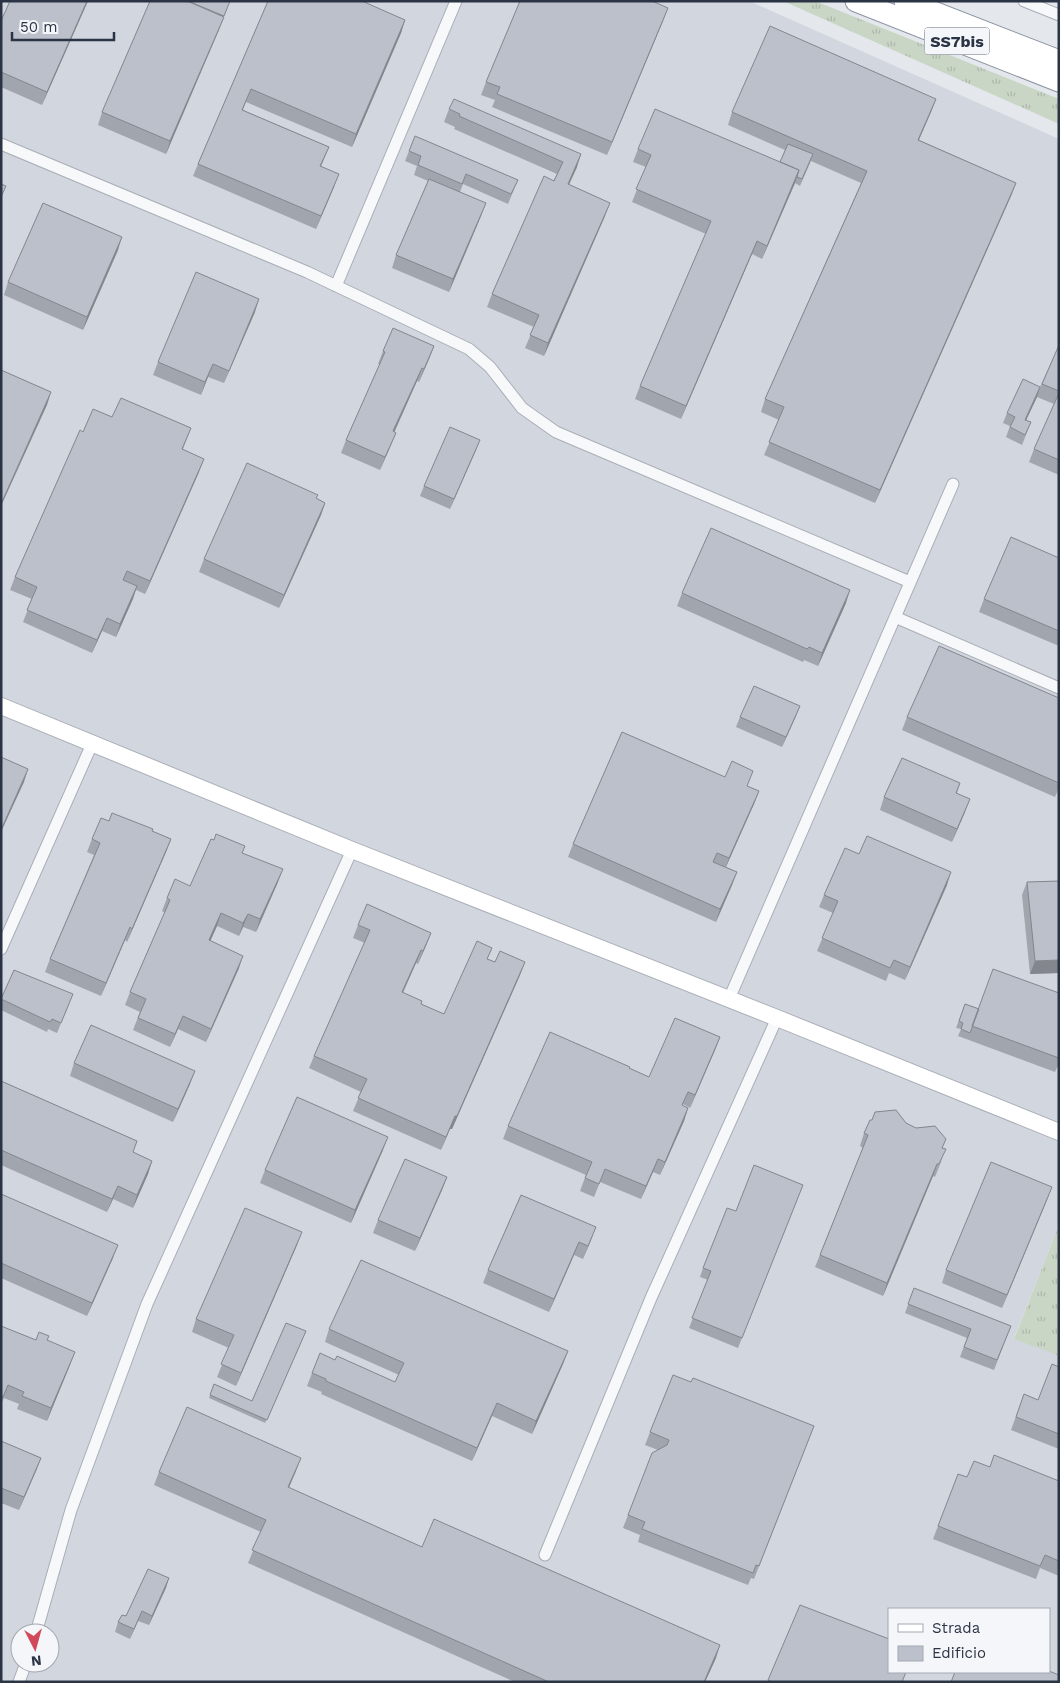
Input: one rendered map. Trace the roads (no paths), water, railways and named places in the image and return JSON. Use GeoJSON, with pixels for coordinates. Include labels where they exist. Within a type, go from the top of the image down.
{"type":"FeatureCollection","features":[{"type":"Feature","properties":{"kind":"highway","name":"SS7bis"},"geometry":{"type":"LineString","coordinates":[[856,1],[1059,82]]}},
{"type":"Feature","properties":{"kind":"highway","name":"SS7bis"},"geometry":{"type":"LineString","coordinates":[[906,1],[1059,61]]}},
{"type":"Feature","properties":{"kind":"street"},"geometry":{"type":"LineString","coordinates":[[336,286],[456,1]]}},
{"type":"Feature","properties":{"kind":"street"},"geometry":{"type":"LineString","coordinates":[[1024,1],[1059,15]]}},
{"type":"Feature","properties":{"kind":"street"},"geometry":{"type":"LineString","coordinates":[[1,144],[336,286],[469,348],[490,367],[522,408],[556,432],[910,582]]}},
{"type":"Feature","properties":{"kind":"street"},"geometry":{"type":"LineString","coordinates":[[729,999],[953,484]]}},
{"type":"Feature","properties":{"kind":"street"},"geometry":{"type":"LineString","coordinates":[[894,617],[1059,688]]}},
{"type":"Feature","properties":{"kind":"street"},"geometry":{"type":"LineString","coordinates":[[1,706],[352,850],[1059,1132]]}},
{"type":"Feature","properties":{"kind":"street"},"geometry":{"type":"LineString","coordinates":[[1,949],[92,744]]}},
{"type":"Feature","properties":{"kind":"street"},"geometry":{"type":"LineString","coordinates":[[39,1623],[71,1510],[147,1304],[352,850]]}},
{"type":"Feature","properties":{"kind":"street"},"geometry":{"type":"LineString","coordinates":[[545,1555],[651,1298],[777,1018]]}}]}
